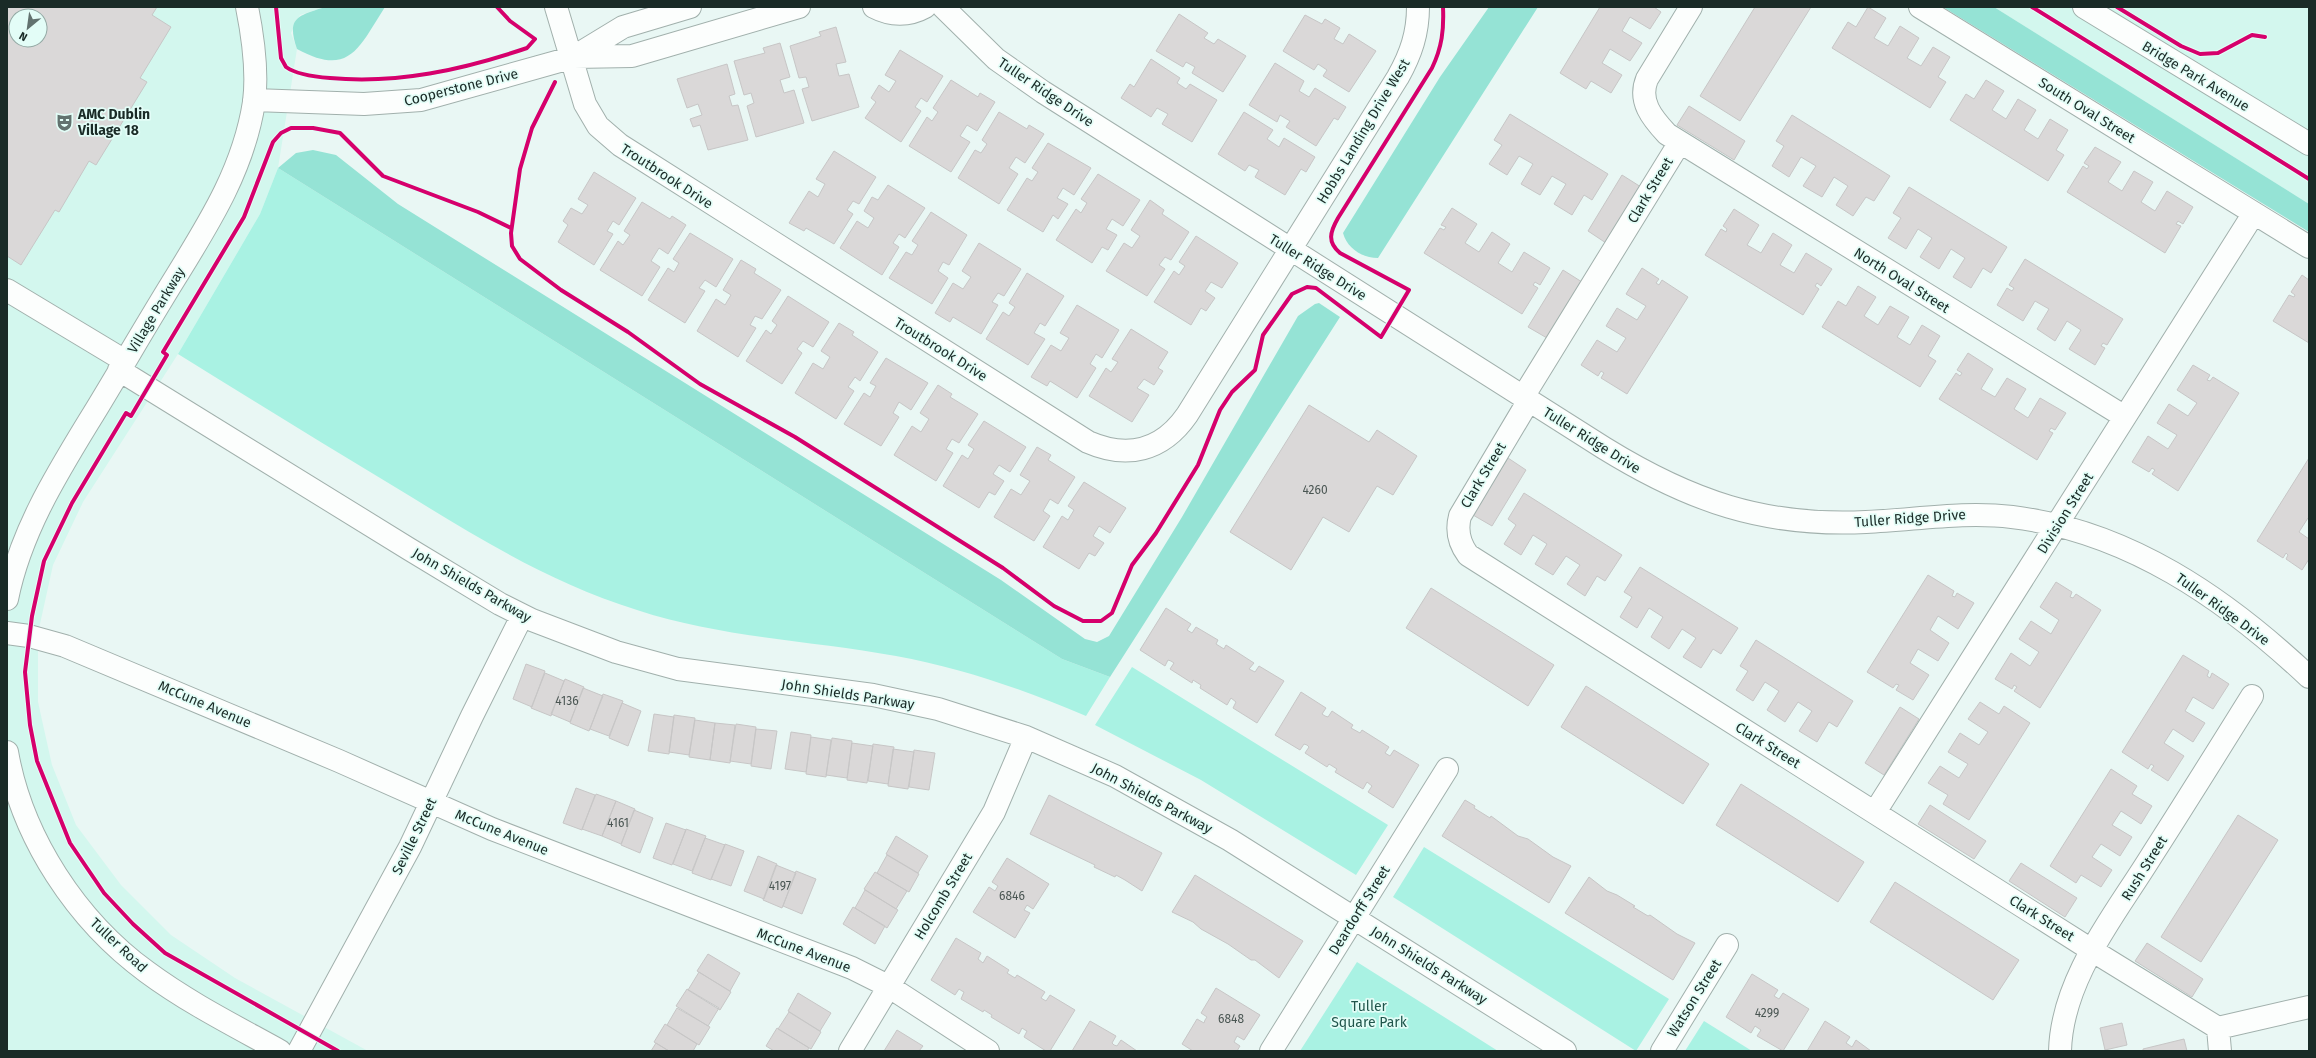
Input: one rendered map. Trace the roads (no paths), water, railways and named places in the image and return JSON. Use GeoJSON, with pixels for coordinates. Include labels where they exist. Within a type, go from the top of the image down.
{"type":"FeatureCollection","features":[{"type":"Feature","properties":{"kind":"street","name":"Village Parkway"},"geometry":{"type":"LineString","coordinates":[[7,599],[20,552],[39,505],[209,222],[230,183],[246,138],[254,100],[253,43],[247,7]]}},
{"type":"Feature","properties":{"kind":"street","name":"Troutbrook Drive"},"geometry":{"type":"LineString","coordinates":[[556,7],[588,111],[598,126],[620,145],[1081,438],[1112,450],[1124,451],[1149,447],[1166,438],[1180,426],[1291,249]]}},
{"type":"Feature","properties":{"kind":"street","name":"Cooperstone Drive"},"geometry":{"type":"LineString","coordinates":[[254,100],[364,104],[402,102],[471,88],[571,58],[623,27],[690,7]]}},
{"type":"Feature","properties":{"kind":"street","name":"Cooperstone Drive"},"geometry":{"type":"LineString","coordinates":[[571,58],[632,56],[799,7]]}},
{"type":"Feature","properties":{"kind":"street"},"geometry":{"type":"LineString","coordinates":[[874,7],[884,12],[900,14],[916,11],[926,7]]}},
{"type":"Feature","properties":{"kind":"street","name":"Tuller Ridge Drive"},"geometry":{"type":"LineString","coordinates":[[943,7],[976,41],[1019,76],[1526,399],[1650,475],[1700,498],[1741,511],[1773,518],[1821,523],[1864,522],[1935,515],[1976,514],[2010,516],[2057,525],[2112,542],[2144,556],[2179,576],[2243,619],[2309,677]]}},
{"type":"Feature","properties":{"kind":"street","name":"Hobbs Landing Drive West"},"geometry":{"type":"LineString","coordinates":[[1291,249],[1404,67],[1416,36],[1418,7]]}},
{"type":"Feature","properties":{"kind":"street","name":"Clark Street"},"geometry":{"type":"LineString","coordinates":[[1690,7],[1647,78],[1643,92],[1644,101],[1650,114],[1667,134],[1680,142],[1526,399],[1460,516],[1458,528],[1459,540],[1468,555],[2218,1028]]}},
{"type":"Feature","properties":{"kind":"street","name":"South Oval Street"},"geometry":{"type":"LineString","coordinates":[[1920,7],[2309,247]]}},
{"type":"Feature","properties":{"kind":"street","name":"Bridge Park Avenue"},"geometry":{"type":"LineString","coordinates":[[2084,7],[2309,144]]}},
{"type":"Feature","properties":{"kind":"street","name":"North Oval Street"},"geometry":{"type":"LineString","coordinates":[[1680,142],[2125,417]]}},
{"type":"Feature","properties":{"kind":"street","name":"Division Street"},"geometry":{"type":"LineString","coordinates":[[1875,812],[2254,212]]}},
{"type":"Feature","properties":{"kind":"street","name":"John Shields Parkway"},"geometry":{"type":"LineString","coordinates":[[7,290],[122,366],[402,545],[522,616],[616,652],[678,669],[895,699],[966,717],[1026,737],[1115,776],[1173,807],[1354,918],[1565,1051]]}},
{"type":"Feature","properties":{"kind":"street","name":"Seville Street"},"geometry":{"type":"LineString","coordinates":[[299,1051],[410,847],[430,802],[522,616]]}},
{"type":"Feature","properties":{"kind":"street","name":"McCune Avenue"},"geometry":{"type":"LineString","coordinates":[[7,633],[29,636],[65,646],[332,758],[492,829],[852,968],[888,986],[988,1051]]}},
{"type":"Feature","properties":{"kind":"street","name":"Rush Street"},"geometry":{"type":"LineString","coordinates":[[2060,1051],[2064,1019],[2068,1006],[2093,950],[2252,696]]}},
{"type":"Feature","properties":{"kind":"street","name":"Holcomb Street"},"geometry":{"type":"LineString","coordinates":[[850,1051],[994,812],[1026,737]]}},
{"type":"Feature","properties":{"kind":"street"},"geometry":{"type":"LineString","coordinates":[[7,752],[12,798]]}},
{"type":"Feature","properties":{"kind":"street","name":"Deardorff Street"},"geometry":{"type":"LineString","coordinates":[[1271,1051],[1447,769]]}},
{"type":"Feature","properties":{"kind":"street","name":"Tuller Road"},"geometry":{"type":"LineString","coordinates":[[12,798],[60,880],[91,920],[116,946],[146,971],[182,996],[280,1051]]}},
{"type":"Feature","properties":{"kind":"street","name":"Watson Street"},"geometry":{"type":"LineString","coordinates":[[1662,1051],[1727,945]]}},
{"type":"Feature","properties":{"kind":"street"},"geometry":{"type":"LineString","coordinates":[[2220,1051],[2218,1028],[2309,1007]]}},
{"type":"Feature","properties":{"kind":"place","name":"AMC Dublin Village 18"},"geometry":{"type":"Point","coordinates":[65,122]}},
{"type":"Feature","properties":{"kind":"park label","name":"Tuller Square Park"},"geometry":{"type":"Point","coordinates":[1369,1014]}}]}
